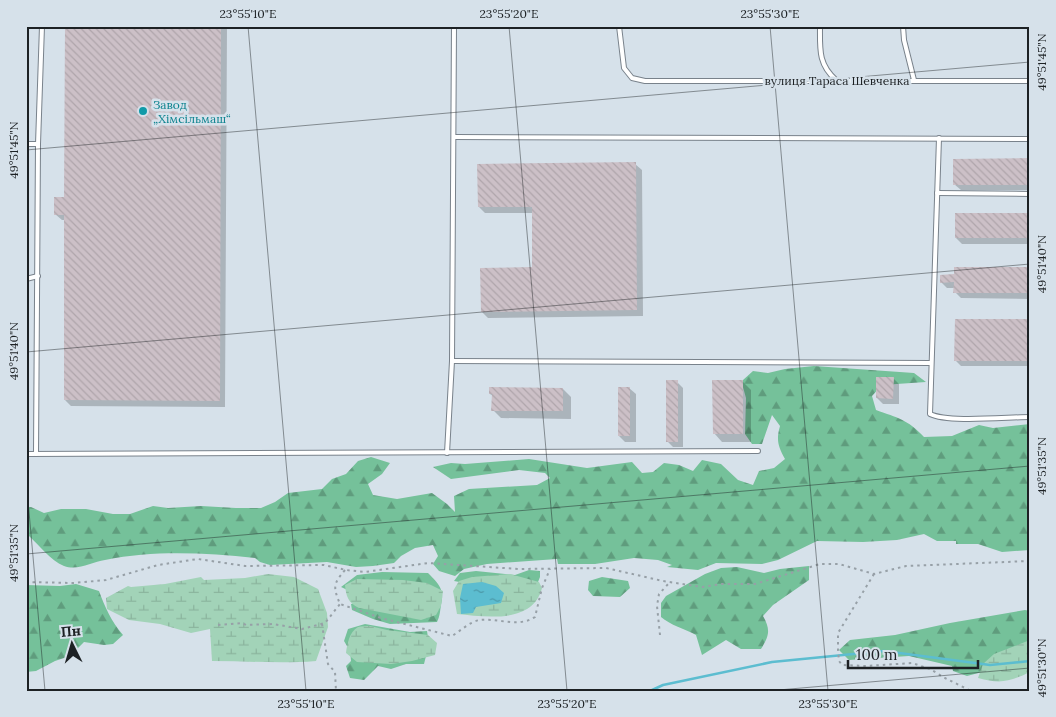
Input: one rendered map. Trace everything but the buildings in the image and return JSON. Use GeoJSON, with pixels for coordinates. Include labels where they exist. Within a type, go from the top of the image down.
{"type":"FeatureCollection","features":[{"type":"Feature","properties":{"kind":"lane"},"geometry":{"type":"LineString","coordinates":[[36,454],[38,144],[42,26]]}},
{"type":"Feature","properties":{"kind":"lane"},"geometry":{"type":"LineString","coordinates":[[448,453],[452,361],[454,26]]}},
{"type":"Feature","properties":{"kind":"lane","name":"вулиця Тараса Шевченка"},"geometry":{"type":"LineString","coordinates":[[619,26],[624,68],[632,78],[645,81],[1030,81]]}},
{"type":"Feature","properties":{"kind":"lane"},"geometry":{"type":"LineString","coordinates":[[820,26],[821,58],[827,73],[836,80]]}},
{"type":"Feature","properties":{"kind":"lane"},"geometry":{"type":"LineString","coordinates":[[903,26],[904,40],[914,80]]}},
{"type":"Feature","properties":{"kind":"lane"},"geometry":{"type":"LineString","coordinates":[[454,137],[1030,139]]}},
{"type":"Feature","properties":{"kind":"lane"},"geometry":{"type":"LineString","coordinates":[[939,138],[930,414],[936,417],[958,418],[1030,417]]}},
{"type":"Feature","properties":{"kind":"lane"},"geometry":{"type":"LineString","coordinates":[[26,144],[38,144]]}},
{"type":"Feature","properties":{"kind":"lane"},"geometry":{"type":"LineString","coordinates":[[937,193],[1030,194]]}},
{"type":"Feature","properties":{"kind":"lane"},"geometry":{"type":"LineString","coordinates":[[26,278],[38,276]]}},
{"type":"Feature","properties":{"kind":"lane"},"geometry":{"type":"LineString","coordinates":[[452,361],[932,363]]}},
{"type":"Feature","properties":{"kind":"lane"},"geometry":{"type":"LineString","coordinates":[[26,454],[758,451]]}},
{"type":"Feature","properties":{"kind":"path"},"geometry":{"type":"LineString","coordinates":[[26,582],[73,583],[106,580],[158,565],[198,559],[245,566],[324,565],[366,572],[428,563],[550,569],[606,568],[702,587],[722,584],[755,584],[820,564],[838,564],[874,574],[906,566],[1030,561]]}},
{"type":"Feature","properties":{"kind":"path"},"geometry":{"type":"LineString","coordinates":[[346,570],[337,580],[334,590],[340,604],[381,618],[452,636],[477,620],[522,623],[535,618],[542,588],[550,569]]}},
{"type":"Feature","properties":{"kind":"path"},"geometry":{"type":"LineString","coordinates":[[874,574],[838,633],[838,650],[842,665],[866,666],[912,663],[930,669],[971,691]]}},
{"type":"Feature","properties":{"kind":"path"},"geometry":{"type":"LineString","coordinates":[[660,635],[657,606],[659,594],[670,582]]}},
{"type":"Feature","properties":{"kind":"path"},"geometry":{"type":"LineString","coordinates":[[218,625],[242,623],[246,625],[273,624],[302,629],[322,624],[329,619],[340,604]]}},
{"type":"Feature","properties":{"kind":"path"},"geometry":{"type":"LineString","coordinates":[[322,624],[328,664],[335,672],[336,691]]}},
{"type":"Feature","properties":{"kind":"green space"},"geometry":{"type":"Polygon","coordinates":[[[814,366],[914,373],[926,382],[882,385],[872,396],[876,410],[907,423],[924,437],[952,436],[979,425],[993,428],[1030,424],[1030,550],[1002,552],[978,544],[956,544],[956,541],[937,541],[924,534],[897,540],[863,542],[817,541],[778,560],[762,564],[716,563],[698,570],[667,567],[672,565],[658,560],[634,558],[595,564],[558,564],[557,559],[487,564],[464,569],[455,576],[439,571],[433,564],[438,556],[433,545],[415,548],[401,556],[394,563],[373,566],[356,567],[327,562],[270,565],[260,562],[255,558],[180,553],[124,557],[85,566],[69,567],[50,557],[26,535],[26,507],[31,507],[44,513],[61,509],[86,509],[113,514],[130,514],[153,506],[168,508],[201,506],[261,508],[275,502],[288,493],[322,489],[332,479],[346,474],[358,461],[371,457],[390,463],[382,474],[368,484],[373,495],[397,499],[432,493],[455,512],[454,496],[469,489],[537,485],[550,478],[545,473],[519,470],[451,479],[433,467],[451,463],[465,464],[529,459],[587,468],[632,462],[642,473],[653,472],[664,463],[679,465],[693,471],[702,460],[721,464],[738,480],[753,485],[759,471],[774,468],[785,459],[778,443],[780,426],[772,415],[762,444],[752,444],[745,434],[746,398],[741,380],[753,371],[768,373],[814,366]]]}},
{"type":"Feature","properties":{"kind":"green space"},"geometry":{"type":"Polygon","coordinates":[[[809,566],[809,580],[773,605],[763,616],[768,633],[761,649],[741,649],[726,640],[702,655],[696,635],[673,625],[661,617],[661,603],[666,596],[705,574],[721,568],[737,567],[764,573],[809,566]]]}},
{"type":"Feature","properties":{"kind":"green space"},"geometry":{"type":"Polygon","coordinates":[[[529,570],[540,571],[540,577],[530,602],[454,581],[460,573],[476,571],[515,575],[529,570]]]}},
{"type":"Feature","properties":{"kind":"green space"},"geometry":{"type":"Polygon","coordinates":[[[382,572],[428,573],[442,591],[437,622],[390,624],[352,610],[351,604],[374,599],[341,587],[357,575],[382,572]]]}},
{"type":"Feature","properties":{"kind":"green space"},"geometry":{"type":"Polygon","coordinates":[[[268,574],[294,577],[318,589],[327,613],[328,627],[316,661],[212,661],[210,629],[191,633],[160,624],[129,620],[107,609],[106,598],[128,586],[165,584],[201,577],[204,580],[245,578],[268,574]]]}},
{"type":"Feature","properties":{"kind":"green space"},"geometry":{"type":"Polygon","coordinates":[[[510,574],[539,582],[542,588],[537,600],[529,608],[507,616],[494,617],[457,614],[453,591],[459,581],[472,577],[510,574]]]}},
{"type":"Feature","properties":{"kind":"green space"},"geometry":{"type":"Polygon","coordinates":[[[602,577],[628,581],[630,588],[620,597],[593,596],[588,590],[589,581],[602,577]]]}},
{"type":"Feature","properties":{"kind":"green space"},"geometry":{"type":"Polygon","coordinates":[[[357,579],[403,580],[427,583],[443,591],[441,606],[436,615],[421,620],[359,608],[348,599],[345,585],[357,579]]]}},
{"type":"Feature","properties":{"kind":"green space"},"geometry":{"type":"Polygon","coordinates":[[[76,584],[99,591],[109,614],[123,635],[113,644],[104,645],[84,642],[70,656],[36,671],[26,672],[26,585],[60,586],[76,584]]]}},
{"type":"Feature","properties":{"kind":"green space"},"geometry":{"type":"Polygon","coordinates":[[[1025,610],[1030,611],[1030,649],[986,671],[967,676],[953,671],[952,666],[909,656],[849,660],[839,650],[850,640],[895,635],[1025,610]]]}},
{"type":"Feature","properties":{"kind":"green space"},"geometry":{"type":"Polygon","coordinates":[[[365,624],[410,632],[427,631],[429,644],[424,664],[406,664],[391,669],[378,666],[364,680],[350,678],[346,666],[351,661],[350,651],[344,641],[348,629],[365,624]]]}},
{"type":"Feature","properties":{"kind":"green space"},"geometry":{"type":"Polygon","coordinates":[[[370,626],[428,635],[437,643],[435,655],[391,664],[357,662],[346,653],[349,639],[352,632],[358,627],[370,626]]]}},
{"type":"Feature","properties":{"kind":"green space"},"geometry":{"type":"Polygon","coordinates":[[[1030,640],[1030,672],[1004,681],[978,678],[983,664],[994,654],[1030,640]]]}},
{"type":"Feature","properties":{"kind":"water"},"geometry":{"type":"Polygon","coordinates":[[[482,582],[496,586],[504,593],[501,603],[476,607],[473,613],[461,614],[460,598],[463,584],[482,582]]]}},
{"type":"Feature","properties":{"kind":"waterway"},"geometry":{"type":"LineString","coordinates":[[650,691],[663,685],[772,662],[884,651],[990,665],[1030,661]]}},
{"type":"Feature","properties":{"kind":"place","name":"Завод „Хімсільмаш“"},"geometry":{"type":"Point","coordinates":[143,111]}}]}
